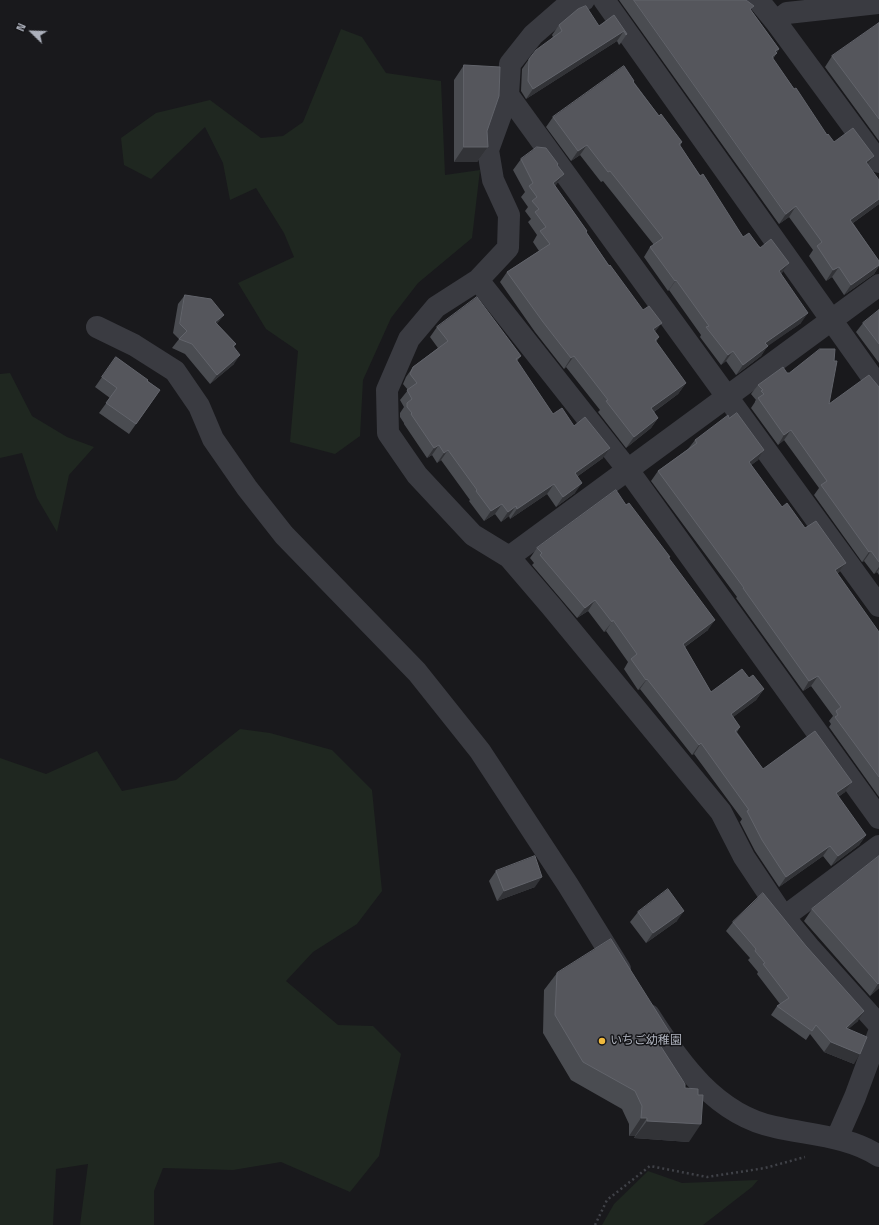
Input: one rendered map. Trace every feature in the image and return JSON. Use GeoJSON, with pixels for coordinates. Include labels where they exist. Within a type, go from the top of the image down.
{"type":"FeatureCollection","features":[{"type":"Feature","properties":{"kind":"street"},"geometry":{"type":"LineString","coordinates":[[584,0],[564,8],[532,35],[510,64],[508,95],[488,150],[493,180],[509,215],[508,248],[478,280],[436,307],[409,339],[388,390],[388,433],[417,475],[473,535],[509,557],[551,606],[721,812],[744,857],[784,916],[809,947],[879,1025]]}},
{"type":"Feature","properties":{"kind":"street"},"geometry":{"type":"LineString","coordinates":[[604,0],[879,387]]}},
{"type":"Feature","properties":{"kind":"street"},"geometry":{"type":"LineString","coordinates":[[758,0],[776,22],[879,162]]}},
{"type":"Feature","properties":{"kind":"street"},"geometry":{"type":"LineString","coordinates":[[776,22],[787,13],[879,3]]}},
{"type":"Feature","properties":{"kind":"street"},"geometry":{"type":"LineString","coordinates":[[508,95],[879,606]]}},
{"type":"Feature","properties":{"kind":"street"},"geometry":{"type":"LineString","coordinates":[[478,280],[628,470],[879,818]]}},
{"type":"Feature","properties":{"kind":"street"},"geometry":{"type":"LineString","coordinates":[[509,557],[879,285]]}},
{"type":"Feature","properties":{"kind":"street"},"geometry":{"type":"LineString","coordinates":[[97,326],[134,345],[175,371],[199,406],[213,439],[247,488],[284,535],[417,672],[480,751],[568,885],[671,1049],[705,1089],[739,1115],[773,1127],[837,1138],[869,1150],[879,1156]]}},
{"type":"Feature","properties":{"kind":"street"},"geometry":{"type":"LineString","coordinates":[[784,916],[879,846]]}},
{"type":"Feature","properties":{"kind":"street"},"geometry":{"type":"LineString","coordinates":[[837,1138],[855,1097],[879,1032]]}},
{"type":"Feature","properties":{"kind":"path"},"geometry":{"type":"LineString","coordinates":[[595,1225],[607,1200],[650,1166],[707,1177],[765,1168],[808,1156]]}},
{"type":"Feature","properties":{"kind":"shaded area"},"geometry":{"type":"Polygon","coordinates":[[[341,29],[362,37],[386,73],[441,81],[445,175],[480,170],[472,238],[418,283],[391,318],[363,380],[360,436],[335,454],[290,442],[298,351],[266,329],[238,283],[294,257],[284,233],[256,188],[230,200],[223,163],[205,127],[151,179],[124,165],[121,138],[156,113],[210,100],[261,138],[283,136],[303,122],[341,29]]]}},
{"type":"Feature","properties":{"kind":"shaded area"},"geometry":{"type":"Polygon","coordinates":[[[10,373],[32,416],[67,437],[94,447],[69,475],[57,532],[37,498],[22,453],[0,458],[0,374],[10,373]]]}},
{"type":"Feature","properties":{"kind":"shaded area"},"geometry":{"type":"Polygon","coordinates":[[[240,729],[270,733],[332,750],[372,790],[382,891],[357,924],[313,952],[286,981],[338,1025],[373,1026],[401,1054],[379,1156],[350,1192],[281,1162],[233,1170],[163,1168],[154,1191],[154,1225],[80,1225],[88,1164],[56,1169],[53,1225],[0,1225],[0,758],[46,774],[97,751],[122,791],[176,780],[240,729]]]}},
{"type":"Feature","properties":{"kind":"shaded area"},"geometry":{"type":"Polygon","coordinates":[[[648,1171],[682,1183],[758,1180],[752,1187],[703,1225],[602,1225],[614,1204],[648,1171]]]}},
{"type":"Feature","properties":{"kind":"building"},"geometry":{"type":"Polygon","coordinates":[[[634,0],[746,0],[754,6],[750,9],[779,49],[775,51],[777,53],[772,57],[794,89],[796,88],[827,135],[828,134],[834,142],[853,128],[874,156],[866,162],[879,180],[879,199],[850,220],[879,261],[879,265],[851,285],[839,267],[833,270],[817,246],[822,242],[796,206],[786,214],[634,0]]]}},
{"type":"Feature","properties":{"kind":"building"},"geometry":{"type":"Polygon","coordinates":[[[586,6],[599,26],[614,15],[627,34],[626,35],[624,31],[533,89],[528,81],[529,59],[536,50],[562,31],[559,25],[578,9],[586,6]]]}},
{"type":"Feature","properties":{"kind":"building"},"geometry":{"type":"Polygon","coordinates":[[[879,23],[879,119],[832,56],[879,23]]]}},
{"type":"Feature","properties":{"kind":"building"},"geometry":{"type":"Polygon","coordinates":[[[464,65],[500,67],[499,96],[487,131],[488,147],[464,147],[464,65]]]}},
{"type":"Feature","properties":{"kind":"building"},"geometry":{"type":"Polygon","coordinates":[[[624,66],[634,81],[633,82],[659,116],[661,114],[682,142],[679,144],[700,176],[703,174],[743,237],[749,233],[760,248],[771,239],[789,263],[779,271],[808,313],[765,343],[768,346],[743,365],[733,351],[728,355],[706,327],[709,326],[676,280],[675,281],[650,247],[663,238],[610,171],[608,172],[587,145],[578,151],[553,117],[624,66]]]}},
{"type":"Feature","properties":{"kind":"building"},"geometry":{"type":"Polygon","coordinates":[[[537,147],[546,148],[558,164],[557,165],[564,174],[553,183],[587,231],[586,232],[609,266],[610,265],[643,310],[649,306],[662,323],[653,329],[659,337],[655,340],[686,383],[651,408],[658,418],[634,437],[574,356],[571,358],[543,322],[507,272],[550,244],[540,231],[546,227],[535,212],[539,209],[532,201],[537,197],[529,186],[533,183],[521,159],[537,147]]]}},
{"type":"Feature","properties":{"kind":"building"},"geometry":{"type":"Polygon","coordinates":[[[185,295],[211,299],[224,315],[215,322],[236,344],[233,346],[240,355],[217,375],[192,344],[179,339],[187,331],[180,324],[185,295]]]}},
{"type":"Feature","properties":{"kind":"building"},"geometry":{"type":"Polygon","coordinates":[[[477,297],[521,356],[516,359],[553,414],[562,408],[574,426],[585,417],[610,448],[575,473],[582,483],[563,497],[554,484],[517,509],[516,506],[508,512],[502,504],[491,511],[448,450],[444,453],[439,445],[434,448],[407,407],[407,403],[412,399],[407,390],[417,383],[410,374],[413,367],[448,341],[437,327],[477,297]]]}},
{"type":"Feature","properties":{"kind":"building"},"geometry":{"type":"Polygon","coordinates":[[[879,310],[879,344],[863,323],[879,310]]]}},
{"type":"Feature","properties":{"kind":"building"},"geometry":{"type":"Polygon","coordinates":[[[820,349],[835,349],[834,361],[837,361],[829,404],[869,375],[879,387],[879,562],[871,551],[869,552],[821,485],[827,481],[791,430],[784,435],[758,398],[764,394],[761,391],[763,390],[758,385],[783,367],[787,373],[789,373],[820,349]]]}},
{"type":"Feature","properties":{"kind":"building"},"geometry":{"type":"Polygon","coordinates":[[[116,357],[160,390],[136,424],[106,403],[117,388],[102,377],[116,357]]]}},
{"type":"Feature","properties":{"kind":"building"},"geometry":{"type":"Polygon","coordinates":[[[737,413],[764,450],[749,462],[782,507],[787,503],[805,528],[816,521],[846,563],[835,570],[879,632],[879,777],[835,717],[838,715],[836,711],[841,707],[818,676],[809,681],[744,588],[658,471],[697,443],[695,440],[728,415],[729,418],[737,413]]]}},
{"type":"Feature","properties":{"kind":"building"},"geometry":{"type":"Polygon","coordinates":[[[616,490],[626,505],[629,503],[715,620],[683,644],[711,692],[742,669],[749,678],[753,675],[764,689],[731,714],[740,727],[735,731],[763,769],[815,731],[852,782],[836,793],[866,835],[838,856],[830,846],[786,877],[762,840],[747,811],[749,810],[701,743],[699,745],[647,679],[646,680],[631,659],[637,654],[613,620],[612,622],[595,600],[585,608],[540,555],[542,553],[537,548],[616,490]]]}},
{"type":"Feature","properties":{"kind":"building"},"geometry":{"type":"Polygon","coordinates":[[[535,856],[542,877],[504,891],[496,871],[535,856]]]}},
{"type":"Feature","properties":{"kind":"building"},"geometry":{"type":"Polygon","coordinates":[[[879,856],[879,983],[878,984],[812,909],[879,856]]]}},
{"type":"Feature","properties":{"kind":"building"},"geometry":{"type":"Polygon","coordinates":[[[668,889],[684,911],[653,933],[638,912],[668,889]]]}},
{"type":"Feature","properties":{"kind":"building"},"geometry":{"type":"Polygon","coordinates":[[[763,893],[806,946],[864,1011],[846,1028],[867,1037],[860,1054],[831,1042],[816,1025],[812,1031],[777,1006],[789,998],[763,964],[765,963],[755,951],[756,949],[733,922],[763,893]]]}},
{"type":"Feature","properties":{"kind":"building"},"geometry":{"type":"Polygon","coordinates":[[[611,939],[670,1033],[658,1042],[685,1084],[685,1088],[698,1089],[698,1095],[703,1095],[701,1124],[647,1121],[647,1118],[641,1118],[642,1106],[635,1091],[583,1062],[555,1015],[557,973],[611,939]]]}},
{"type":"Feature","properties":{"kind":"place","name":"いちご幼稚園"},"geometry":{"type":"Point","coordinates":[602,1041]}}]}
